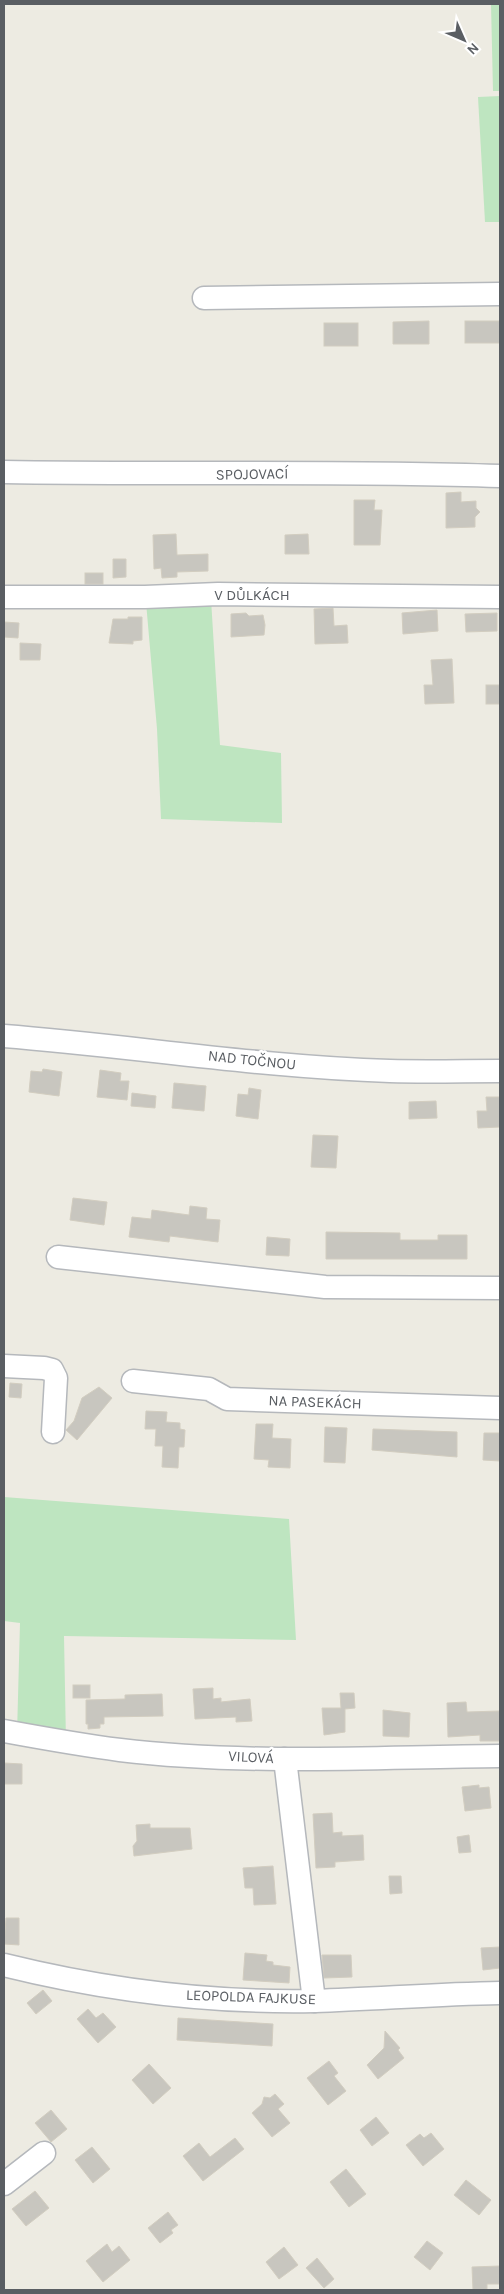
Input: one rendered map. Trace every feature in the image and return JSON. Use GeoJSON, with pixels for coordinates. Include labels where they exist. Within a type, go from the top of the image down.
{"type":"FeatureCollection","features":[{"type":"Feature","properties":{"kind":"street"},"geometry":{"type":"LineString","coordinates":[[204,298],[500,294]]}},
{"type":"Feature","properties":{"kind":"street","name":"SPOJOVACÍ"},"geometry":{"type":"LineString","coordinates":[[4,472],[217,474],[388,472],[500,476]]}},
{"type":"Feature","properties":{"kind":"street","name":"V DŮLKÁCH"},"geometry":{"type":"LineString","coordinates":[[4,597],[218,594],[500,597]]}},
{"type":"Feature","properties":{"kind":"street","name":"NAD TOČNOU"},"geometry":{"type":"LineString","coordinates":[[4,1036],[89,1042],[264,1062],[389,1071],[500,1071]]}},
{"type":"Feature","properties":{"kind":"street"},"geometry":{"type":"LineString","coordinates":[[58,1258],[325,1287],[500,1288]]}},
{"type":"Feature","properties":{"kind":"street"},"geometry":{"type":"LineString","coordinates":[[4,1366],[52,1370],[56,1378],[53,1432]]}},
{"type":"Feature","properties":{"kind":"street","name":"NA PASEKÁCH"},"geometry":{"type":"LineString","coordinates":[[133,1381],[209,1389],[227,1398],[500,1408]]}},
{"type":"Feature","properties":{"kind":"street","name":"VILOVÁ"},"geometry":{"type":"LineString","coordinates":[[4,1731],[121,1750],[284,1759],[500,1756]]}},
{"type":"Feature","properties":{"kind":"street"},"geometry":{"type":"LineString","coordinates":[[284,1759],[314,2001]]}},
{"type":"Feature","properties":{"kind":"street","name":"LEOPOLDA FAJKUSE"},"geometry":{"type":"LineString","coordinates":[[4,1965],[77,1982],[152,1992],[237,2000],[314,2001],[500,1993]]}},
{"type":"Feature","properties":{"kind":"street"},"geometry":{"type":"LineString","coordinates":[[4,2184],[44,2153]]}},
{"type":"Feature","properties":{"kind":"green space"},"geometry":{"type":"Polygon","coordinates":[[[491,4],[500,4],[500,91],[493,91],[491,4]]]}},
{"type":"Feature","properties":{"kind":"green space"},"geometry":{"type":"Polygon","coordinates":[[[500,96],[500,222],[485,222],[478,97],[500,96]]]}},
{"type":"Feature","properties":{"kind":"green space"},"geometry":{"type":"Polygon","coordinates":[[[211,599],[220,745],[281,753],[282,823],[161,819],[157,729],[146,602],[211,599]]]}},
{"type":"Feature","properties":{"kind":"green space"},"geometry":{"type":"Polygon","coordinates":[[[4,1497],[289,1519],[296,1640],[64,1636],[66,1742],[17,1734],[20,1623],[4,1621],[4,1497]]]}},
{"type":"Feature","properties":{"kind":"building"},"geometry":{"type":"Polygon","coordinates":[[[429,321],[429,344],[393,344],[393,322],[429,321]]]}},
{"type":"Feature","properties":{"kind":"building"},"geometry":{"type":"Polygon","coordinates":[[[465,321],[500,321],[500,343],[465,343],[465,321]]]}},
{"type":"Feature","properties":{"kind":"building"},"geometry":{"type":"Polygon","coordinates":[[[324,323],[358,323],[358,346],[324,346],[324,323]]]}},
{"type":"Feature","properties":{"kind":"building"},"geometry":{"type":"Polygon","coordinates":[[[461,492],[461,502],[476,501],[476,508],[480,512],[475,517],[475,527],[446,528],[446,493],[461,492]]]}},
{"type":"Feature","properties":{"kind":"building"},"geometry":{"type":"Polygon","coordinates":[[[354,500],[375,500],[374,510],[382,510],[380,545],[354,545],[354,500]]]}},
{"type":"Feature","properties":{"kind":"building"},"geometry":{"type":"Polygon","coordinates":[[[176,534],[177,555],[208,554],[208,571],[177,572],[177,577],[162,578],[161,568],[154,569],[153,535],[176,534]]]}},
{"type":"Feature","properties":{"kind":"building"},"geometry":{"type":"Polygon","coordinates":[[[308,534],[309,554],[285,554],[285,535],[308,534]]]}},
{"type":"Feature","properties":{"kind":"building"},"geometry":{"type":"Polygon","coordinates":[[[113,559],[126,559],[126,577],[113,578],[113,559]]]}},
{"type":"Feature","properties":{"kind":"building"},"geometry":{"type":"Polygon","coordinates":[[[85,573],[103,573],[103,584],[85,584],[85,573]]]}},
{"type":"Feature","properties":{"kind":"building"},"geometry":{"type":"Polygon","coordinates":[[[333,608],[334,626],[347,625],[348,643],[315,644],[314,609],[333,608]]]}},
{"type":"Feature","properties":{"kind":"building"},"geometry":{"type":"Polygon","coordinates":[[[437,610],[438,631],[403,634],[402,613],[437,610]]]}},
{"type":"Feature","properties":{"kind":"building"},"geometry":{"type":"Polygon","coordinates":[[[246,613],[249,616],[263,615],[264,635],[231,637],[231,614],[246,613]]]}},
{"type":"Feature","properties":{"kind":"building"},"geometry":{"type":"Polygon","coordinates":[[[497,613],[497,631],[466,632],[465,614],[497,613]]]}},
{"type":"Feature","properties":{"kind":"building"},"geometry":{"type":"Polygon","coordinates":[[[128,617],[142,617],[142,640],[133,641],[133,644],[109,643],[113,619],[128,619],[128,617]]]}},
{"type":"Feature","properties":{"kind":"building"},"geometry":{"type":"Polygon","coordinates":[[[4,622],[19,623],[18,638],[4,637],[4,622]]]}},
{"type":"Feature","properties":{"kind":"building"},"geometry":{"type":"Polygon","coordinates":[[[20,643],[41,644],[40,660],[20,660],[20,643]]]}},
{"type":"Feature","properties":{"kind":"building"},"geometry":{"type":"Polygon","coordinates":[[[452,659],[454,703],[425,704],[424,685],[433,685],[431,660],[452,659]]]}},
{"type":"Feature","properties":{"kind":"building"},"geometry":{"type":"Polygon","coordinates":[[[486,685],[500,685],[500,704],[486,704],[486,685]]]}},
{"type":"Feature","properties":{"kind":"building"},"geometry":{"type":"Polygon","coordinates":[[[43,1069],[62,1072],[59,1096],[29,1092],[31,1071],[42,1072],[43,1069]]]}},
{"type":"Feature","properties":{"kind":"building"},"geometry":{"type":"Polygon","coordinates":[[[100,1070],[121,1073],[120,1081],[129,1081],[127,1100],[97,1097],[100,1070]]]}},
{"type":"Feature","properties":{"kind":"building"},"geometry":{"type":"Polygon","coordinates":[[[174,1083],[206,1086],[204,1111],[172,1108],[174,1083]]]}},
{"type":"Feature","properties":{"kind":"building"},"geometry":{"type":"Polygon","coordinates":[[[249,1088],[261,1090],[258,1119],[236,1116],[238,1094],[248,1095],[249,1088]]]}},
{"type":"Feature","properties":{"kind":"building"},"geometry":{"type":"Polygon","coordinates":[[[132,1093],[156,1096],[155,1108],[131,1106],[132,1093]]]}},
{"type":"Feature","properties":{"kind":"building"},"geometry":{"type":"Polygon","coordinates":[[[486,1097],[500,1097],[500,1127],[478,1128],[477,1111],[487,1111],[486,1097]]]}},
{"type":"Feature","properties":{"kind":"building"},"geometry":{"type":"Polygon","coordinates":[[[436,1101],[437,1118],[409,1119],[409,1102],[436,1101]]]}},
{"type":"Feature","properties":{"kind":"building"},"geometry":{"type":"Polygon","coordinates":[[[313,1135],[338,1136],[336,1168],[311,1167],[313,1135]]]}},
{"type":"Feature","properties":{"kind":"building"},"geometry":{"type":"Polygon","coordinates":[[[73,1198],[107,1202],[104,1225],[70,1220],[73,1198]]]}},
{"type":"Feature","properties":{"kind":"building"},"geometry":{"type":"Polygon","coordinates":[[[190,1206],[207,1208],[206,1219],[220,1220],[218,1242],[170,1236],[169,1242],[129,1237],[132,1217],[151,1219],[152,1210],[189,1215],[190,1206]]]}},
{"type":"Feature","properties":{"kind":"building"},"geometry":{"type":"Polygon","coordinates":[[[326,1232],[400,1233],[400,1240],[438,1240],[438,1235],[467,1235],[467,1259],[326,1259],[326,1232]]]}},
{"type":"Feature","properties":{"kind":"building"},"geometry":{"type":"Polygon","coordinates":[[[267,1237],[290,1239],[289,1256],[266,1255],[267,1237]]]}},
{"type":"Feature","properties":{"kind":"building"},"geometry":{"type":"Polygon","coordinates":[[[10,1383],[22,1384],[21,1398],[9,1397],[10,1383]]]}},
{"type":"Feature","properties":{"kind":"building"},"geometry":{"type":"Polygon","coordinates":[[[99,1387],[112,1398],[77,1440],[66,1430],[74,1421],[82,1398],[99,1387]]]}},
{"type":"Feature","properties":{"kind":"building"},"geometry":{"type":"Polygon","coordinates":[[[146,1411],[167,1412],[166,1422],[180,1423],[180,1429],[185,1430],[184,1447],[179,1447],[178,1468],[162,1467],[163,1446],[155,1446],[156,1429],[145,1429],[146,1411]]]}},
{"type":"Feature","properties":{"kind":"building"},"geometry":{"type":"Polygon","coordinates":[[[256,1424],[273,1424],[272,1438],[291,1439],[290,1468],[268,1467],[269,1460],[254,1459],[256,1424]]]}},
{"type":"Feature","properties":{"kind":"building"},"geometry":{"type":"Polygon","coordinates":[[[325,1427],[347,1428],[345,1463],[324,1462],[325,1427]]]}},
{"type":"Feature","properties":{"kind":"building"},"geometry":{"type":"Polygon","coordinates":[[[373,1429],[457,1432],[457,1457],[372,1450],[373,1429]]]}},
{"type":"Feature","properties":{"kind":"building"},"geometry":{"type":"Polygon","coordinates":[[[484,1433],[500,1433],[500,1461],[483,1460],[484,1433]]]}},
{"type":"Feature","properties":{"kind":"building"},"geometry":{"type":"Polygon","coordinates":[[[73,1685],[90,1685],[90,1698],[73,1698],[73,1685]]]}},
{"type":"Feature","properties":{"kind":"building"},"geometry":{"type":"Polygon","coordinates":[[[213,1688],[213,1699],[221,1698],[221,1702],[250,1699],[252,1721],[236,1722],[236,1717],[195,1719],[193,1689],[213,1688]]]}},
{"type":"Feature","properties":{"kind":"building"},"geometry":{"type":"Polygon","coordinates":[[[340,1693],[354,1693],[355,1708],[345,1709],[345,1732],[324,1735],[322,1708],[341,1708],[340,1693]]]}},
{"type":"Feature","properties":{"kind":"building"},"geometry":{"type":"Polygon","coordinates":[[[162,1694],[163,1716],[104,1717],[104,1724],[100,1724],[100,1728],[88,1729],[88,1724],[86,1724],[86,1700],[125,1699],[125,1695],[162,1694]]]}},
{"type":"Feature","properties":{"kind":"building"},"geometry":{"type":"Polygon","coordinates":[[[466,1702],[467,1712],[500,1711],[500,1741],[480,1741],[480,1735],[448,1737],[447,1703],[466,1702]]]}},
{"type":"Feature","properties":{"kind":"building"},"geometry":{"type":"Polygon","coordinates":[[[383,1710],[410,1713],[409,1737],[383,1736],[383,1710]]]}},
{"type":"Feature","properties":{"kind":"building"},"geometry":{"type":"Polygon","coordinates":[[[4,1763],[22,1764],[22,1784],[4,1784],[4,1763]]]}},
{"type":"Feature","properties":{"kind":"building"},"geometry":{"type":"Polygon","coordinates":[[[479,1785],[479,1788],[489,1787],[491,1808],[465,1811],[462,1787],[479,1785]]]}},
{"type":"Feature","properties":{"kind":"building"},"geometry":{"type":"Polygon","coordinates":[[[332,1813],[333,1833],[342,1832],[342,1836],[363,1835],[364,1860],[335,1862],[335,1867],[316,1868],[313,1814],[332,1813]]]}},
{"type":"Feature","properties":{"kind":"building"},"geometry":{"type":"Polygon","coordinates":[[[150,1824],[150,1828],[190,1828],[192,1849],[134,1856],[133,1846],[137,1841],[136,1825],[150,1824]]]}},
{"type":"Feature","properties":{"kind":"building"},"geometry":{"type":"Polygon","coordinates":[[[469,1835],[471,1852],[459,1853],[457,1837],[469,1835]]]}},
{"type":"Feature","properties":{"kind":"building"},"geometry":{"type":"Polygon","coordinates":[[[273,1866],[276,1904],[254,1905],[253,1888],[245,1888],[243,1868],[273,1866]]]}},
{"type":"Feature","properties":{"kind":"building"},"geometry":{"type":"Polygon","coordinates":[[[389,1876],[401,1876],[402,1893],[390,1894],[389,1876]]]}},
{"type":"Feature","properties":{"kind":"building"},"geometry":{"type":"Polygon","coordinates":[[[6,1918],[19,1918],[19,1945],[4,1944],[6,1918]]]}},
{"type":"Feature","properties":{"kind":"building"},"geometry":{"type":"Polygon","coordinates":[[[500,1947],[500,1968],[483,1970],[481,1948],[500,1947]]]}},
{"type":"Feature","properties":{"kind":"building"},"geometry":{"type":"Polygon","coordinates":[[[245,1953],[267,1955],[266,1961],[273,1962],[273,1965],[290,1967],[289,1983],[243,1980],[245,1953]]]}},
{"type":"Feature","properties":{"kind":"building"},"geometry":{"type":"Polygon","coordinates":[[[322,1955],[351,1955],[352,1977],[324,1978],[322,1955]]]}},
{"type":"Feature","properties":{"kind":"building"},"geometry":{"type":"Polygon","coordinates":[[[43,1990],[52,2001],[36,2014],[27,2003],[43,1990]]]}},
{"type":"Feature","properties":{"kind":"building"},"geometry":{"type":"Polygon","coordinates":[[[88,2009],[96,2018],[103,2013],[116,2027],[98,2043],[77,2019],[88,2009]]]}},
{"type":"Feature","properties":{"kind":"building"},"geometry":{"type":"Polygon","coordinates":[[[178,2018],[273,2024],[272,2046],[177,2040],[178,2018]]]}},
{"type":"Feature","properties":{"kind":"building"},"geometry":{"type":"Polygon","coordinates":[[[385,2031],[400,2048],[398,2050],[404,2058],[378,2079],[367,2065],[384,2048],[385,2031]]]}},
{"type":"Feature","properties":{"kind":"building"},"geometry":{"type":"Polygon","coordinates":[[[329,2061],[338,2073],[334,2076],[346,2091],[328,2105],[307,2078],[329,2061]]]}},
{"type":"Feature","properties":{"kind":"building"},"geometry":{"type":"Polygon","coordinates":[[[149,2064],[171,2088],[153,2104],[132,2080],[149,2064]]]}},
{"type":"Feature","properties":{"kind":"building"},"geometry":{"type":"Polygon","coordinates":[[[275,2094],[284,2104],[278,2109],[290,2123],[272,2137],[252,2113],[262,2104],[264,2097],[270,2098],[275,2094]]]}},
{"type":"Feature","properties":{"kind":"building"},"geometry":{"type":"Polygon","coordinates":[[[51,2110],[67,2129],[51,2142],[35,2123],[51,2110]]]}},
{"type":"Feature","properties":{"kind":"building"},"geometry":{"type":"Polygon","coordinates":[[[376,2117],[389,2133],[372,2146],[360,2130],[376,2117]]]}},
{"type":"Feature","properties":{"kind":"building"},"geometry":{"type":"Polygon","coordinates":[[[431,2133],[444,2149],[423,2166],[406,2145],[420,2134],[424,2138],[431,2133]]]}},
{"type":"Feature","properties":{"kind":"building"},"geometry":{"type":"Polygon","coordinates":[[[235,2138],[244,2149],[203,2181],[183,2156],[199,2143],[210,2157],[235,2138]]]}},
{"type":"Feature","properties":{"kind":"building"},"geometry":{"type":"Polygon","coordinates":[[[92,2147],[110,2169],[93,2183],[75,2160],[92,2147]]]}},
{"type":"Feature","properties":{"kind":"building"},"geometry":{"type":"Polygon","coordinates":[[[346,2169],[366,2194],[349,2207],[330,2182],[346,2169]]]}},
{"type":"Feature","properties":{"kind":"building"},"geometry":{"type":"Polygon","coordinates":[[[466,2180],[491,2200],[479,2215],[454,2195],[466,2180]]]}},
{"type":"Feature","properties":{"kind":"building"},"geometry":{"type":"Polygon","coordinates":[[[35,2191],[49,2208],[26,2226],[12,2209],[35,2191]]]}},
{"type":"Feature","properties":{"kind":"building"},"geometry":{"type":"Polygon","coordinates":[[[168,2212],[178,2225],[171,2230],[173,2233],[160,2243],[148,2228],[168,2212]]]}},
{"type":"Feature","properties":{"kind":"building"},"geometry":{"type":"Polygon","coordinates":[[[427,2241],[443,2253],[430,2270],[414,2257],[427,2241]]]}},
{"type":"Feature","properties":{"kind":"building"},"geometry":{"type":"Polygon","coordinates":[[[107,2244],[112,2252],[119,2246],[130,2260],[103,2282],[86,2261],[107,2244]]]}},
{"type":"Feature","properties":{"kind":"building"},"geometry":{"type":"Polygon","coordinates":[[[284,2247],[298,2265],[279,2279],[266,2262],[284,2247]]]}},
{"type":"Feature","properties":{"kind":"building"},"geometry":{"type":"Polygon","coordinates":[[[317,2258],[334,2279],[324,2288],[306,2268],[317,2258]]]}},
{"type":"Feature","properties":{"kind":"building"},"geometry":{"type":"Polygon","coordinates":[[[500,2266],[500,2284],[487,2284],[487,2290],[473,2290],[472,2267],[500,2266]]]}}]}
